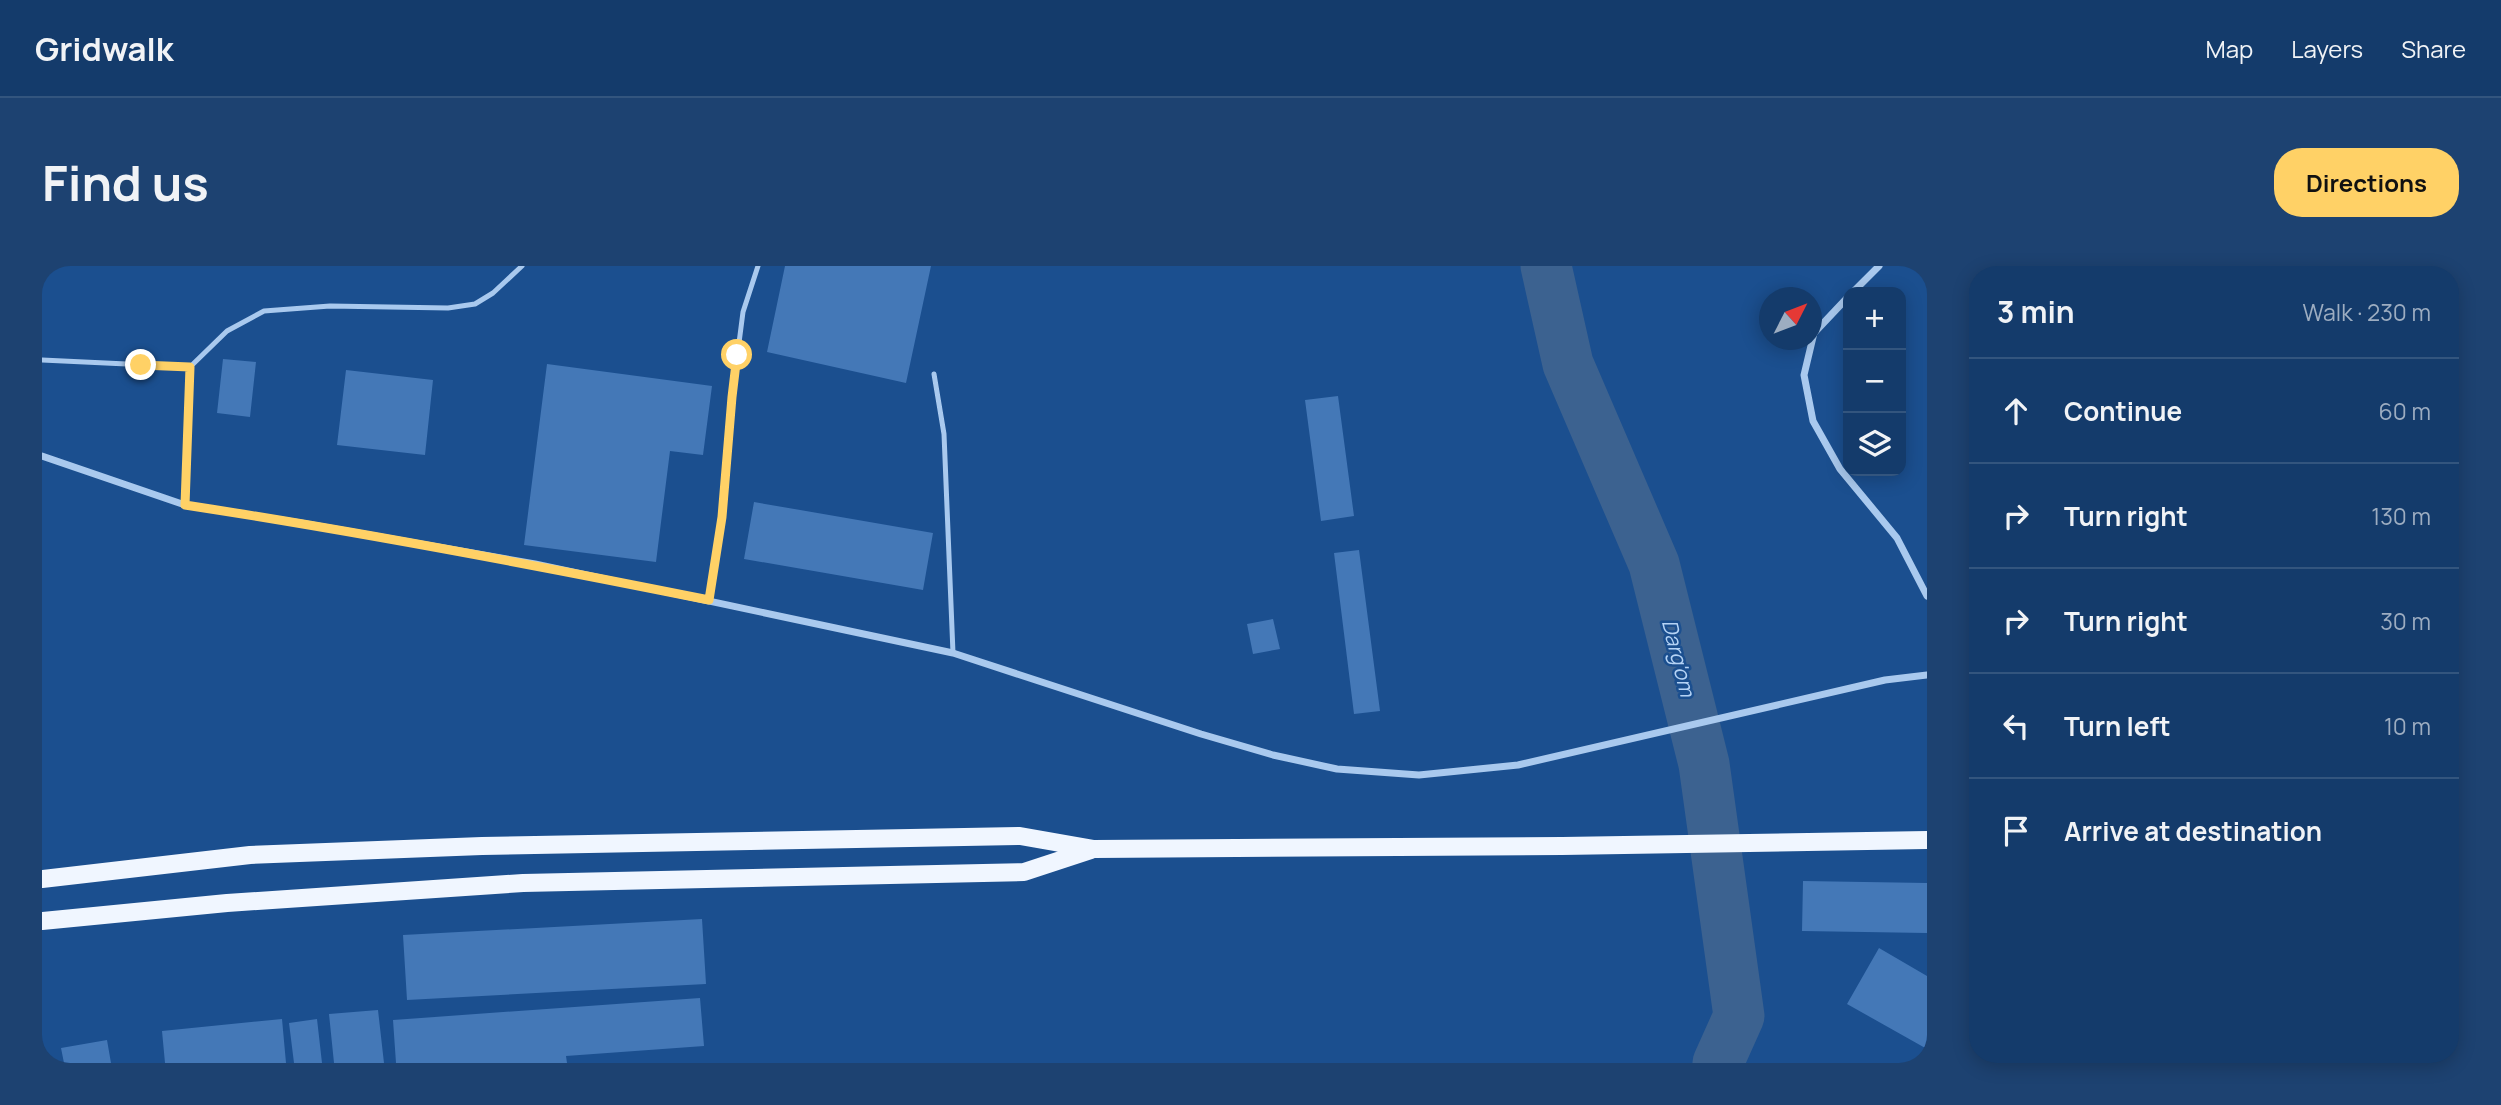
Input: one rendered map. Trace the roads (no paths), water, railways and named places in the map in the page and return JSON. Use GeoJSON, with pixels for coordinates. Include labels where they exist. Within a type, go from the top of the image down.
{"type":"FeatureCollection","features":[{"type":"Feature","properties":{"kind":"main road"},"geometry":{"type":"LineString","coordinates":[[42,879],[250,855],[482,846],[1020,836],[1094,849],[1927,840]]}},
{"type":"Feature","properties":{"kind":"main road"},"geometry":{"type":"LineString","coordinates":[[42,921],[227,903],[523,883],[1024,872],[1094,849]]}},
{"type":"Feature","properties":{"kind":"street"},"geometry":{"type":"LineString","coordinates":[[1858,287],[1879,266]]}},
{"type":"Feature","properties":{"kind":"street"},"geometry":{"type":"LineString","coordinates":[[1843,302],[1814,333],[1804,375],[1813,421],[1840,469],[1897,538],[1927,596]]}},
{"type":"Feature","properties":{"kind":"street"},"geometry":{"type":"LineString","coordinates":[[42,456],[185,505],[535,564],[953,653],[1201,734],[1273,755],[1337,769],[1419,775],[1518,765],[1885,680],[1927,675]]}},
{"type":"Feature","properties":{"kind":"lane"},"geometry":{"type":"LineString","coordinates":[[185,505],[190,367],[227,331],[264,311],[330,306],[448,308],[475,304],[493,293],[522,266]]}},
{"type":"Feature","properties":{"kind":"lane"},"geometry":{"type":"LineString","coordinates":[[709,600],[722,517],[732,397],[743,312],[758,266]]}},
{"type":"Feature","properties":{"kind":"lane"},"geometry":{"type":"LineString","coordinates":[[42,360],[190,367]]}},
{"type":"Feature","properties":{"kind":"lane"},"geometry":{"type":"LineString","coordinates":[[934,374],[944,434],[953,653]]}},
{"type":"Feature","properties":{"kind":"waterway","name":"Darg'om"},"geometry":{"type":"LineString","coordinates":[[1546,266],[1568,364],[1654,564],[1704,764],[1739,1016],[1718,1063]]}}]}
